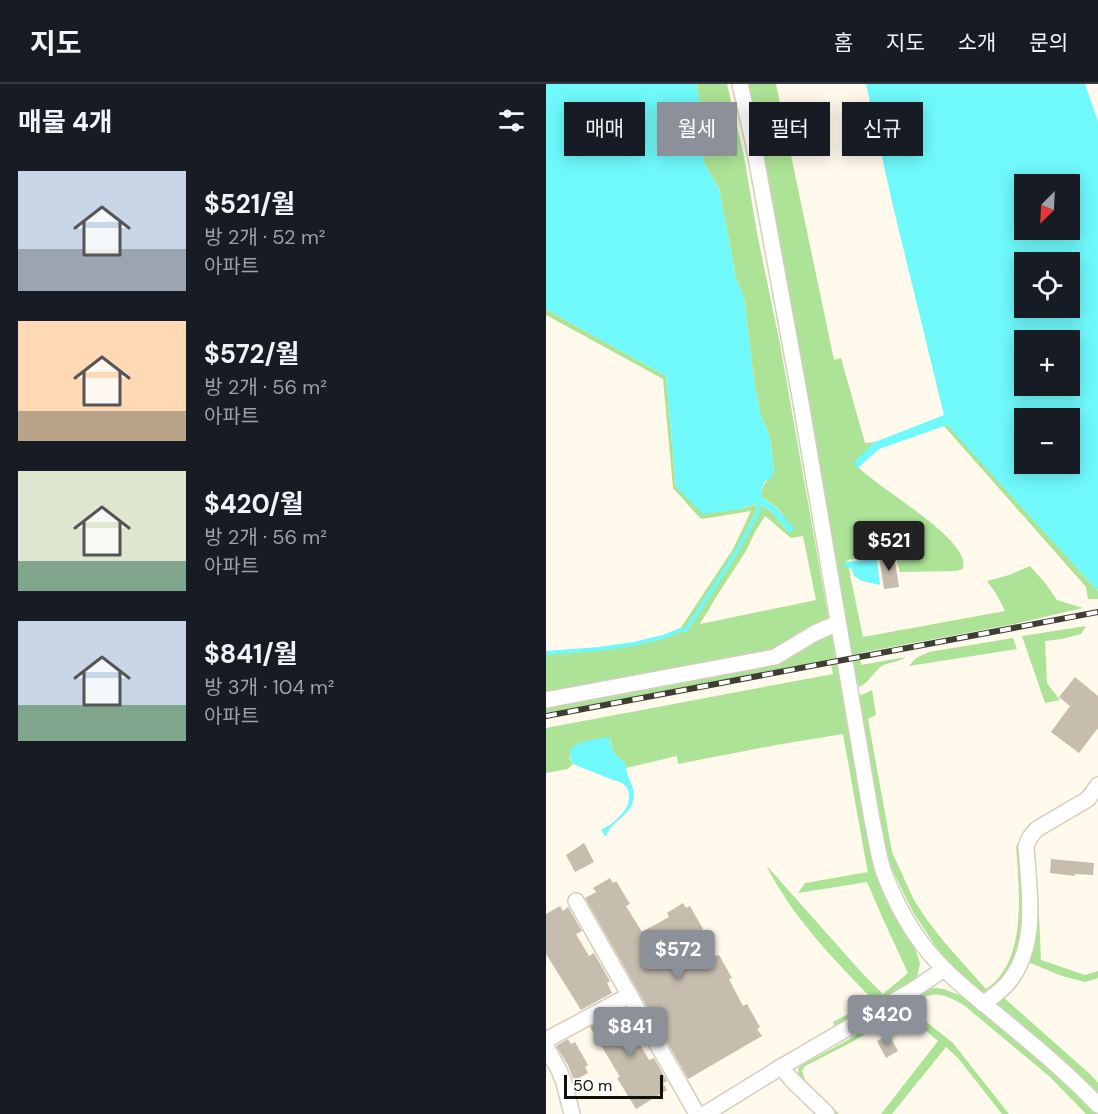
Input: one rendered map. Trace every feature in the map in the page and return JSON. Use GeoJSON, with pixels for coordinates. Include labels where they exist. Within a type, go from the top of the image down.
{"type":"FeatureCollection","features":[{"type":"Feature","properties":{"kind":"street"},"geometry":{"type":"LineString","coordinates":[[740,84],[753,141],[800,397],[872,820],[884,872],[915,935],[944,969],[962,987],[1043,1054],[1098,1105]]}},
{"type":"Feature","properties":{"kind":"street"},"geometry":{"type":"LineString","coordinates":[[546,700],[775,657],[815,633],[838,623]]}},
{"type":"Feature","properties":{"kind":"street"},"geometry":{"type":"LineString","coordinates":[[983,1004],[1008,983],[1025,950],[1030,914],[1026,847],[1031,835],[1037,829],[1088,800],[1098,785]]}},
{"type":"Feature","properties":{"kind":"street"},"geometry":{"type":"LineString","coordinates":[[576,902],[697,1114]]}},
{"type":"Feature","properties":{"kind":"street"},"geometry":{"type":"LineString","coordinates":[[705,1114],[872,1015],[944,969]]}},
{"type":"Feature","properties":{"kind":"street"},"geometry":{"type":"LineString","coordinates":[[546,1040],[630,995]]}},
{"type":"Feature","properties":{"kind":"street"},"geometry":{"type":"LineString","coordinates":[[546,1047],[559,1070],[572,1114]]}},
{"type":"Feature","properties":{"kind":"street"},"geometry":{"type":"LineString","coordinates":[[781,1067],[827,1114]]}},
{"type":"Feature","properties":{"kind":"green space"},"geometry":{"type":"Polygon","coordinates":[[[696,84],[727,84],[731,102],[700,102],[696,84]]]}},
{"type":"Feature","properties":{"kind":"green space"},"geometry":{"type":"Polygon","coordinates":[[[744,84],[776,84],[780,102],[749,102],[749,110],[744,84]]]}},
{"type":"Feature","properties":{"kind":"green space"},"geometry":{"type":"Polygon","coordinates":[[[737,126],[780,344],[828,620],[774,653],[546,698],[546,654],[635,645],[686,631],[738,552],[760,510],[759,504],[772,512],[787,531],[783,515],[761,497],[762,489],[774,473],[770,438],[760,413],[744,298],[736,278],[719,189],[704,163],[704,156],[737,156],[737,126]],[[765,516],[700,624],[816,600],[803,536],[791,538],[765,516]]]}},
{"type":"Feature","properties":{"kind":"green space"},"geometry":{"type":"Polygon","coordinates":[[[758,156],[791,156],[834,360],[841,358],[865,443],[875,442],[854,463],[946,536],[957,548],[963,561],[963,569],[956,571],[900,572],[895,554],[847,560],[863,637],[1005,611],[987,581],[1030,566],[1057,600],[1083,608],[1014,624],[860,653],[861,665],[906,657],[882,666],[859,687],[758,156]]]}},
{"type":"Feature","properties":{"kind":"green space"},"geometry":{"type":"Polygon","coordinates":[[[546,309],[666,376],[676,487],[740,509],[756,504],[757,509],[736,551],[685,630],[680,629],[733,549],[751,511],[702,519],[699,517],[673,488],[663,379],[546,315],[546,309]]]}},
{"type":"Feature","properties":{"kind":"green space"},"geometry":{"type":"Polygon","coordinates":[[[947,424],[1098,591],[1098,599],[1088,599],[1086,587],[944,426],[947,424]]]}},
{"type":"Feature","properties":{"kind":"green space"},"geometry":{"type":"Polygon","coordinates":[[[1086,626],[1081,634],[1045,641],[1047,683],[1060,700],[1045,703],[1022,636],[1086,626]]]}},
{"type":"Feature","properties":{"kind":"green space"},"geometry":{"type":"Polygon","coordinates":[[[828,632],[832,636],[886,892],[914,946],[920,963],[917,978],[909,985],[836,1030],[833,1022],[871,1002],[872,999],[801,919],[766,865],[883,994],[908,973],[867,882],[798,893],[805,883],[868,872],[843,734],[678,764],[677,756],[626,768],[614,753],[610,738],[569,757],[573,764],[568,769],[546,773],[546,728],[833,674],[830,660],[546,713],[546,702],[777,658],[828,632]]]}},
{"type":"Feature","properties":{"kind":"green space"},"geometry":{"type":"Polygon","coordinates":[[[1013,638],[1017,649],[909,666],[916,658],[929,652],[1013,638]]]}},
{"type":"Feature","properties":{"kind":"green space"},"geometry":{"type":"Polygon","coordinates":[[[872,690],[876,715],[868,719],[892,852],[914,900],[927,920],[986,989],[999,977],[1009,961],[1015,943],[1019,903],[1016,846],[1020,843],[1026,907],[1023,941],[1003,981],[987,996],[954,968],[934,944],[913,912],[892,869],[886,850],[859,696],[872,690]]]}},
{"type":"Feature","properties":{"kind":"green space"},"geometry":{"type":"Polygon","coordinates":[[[1038,891],[1041,960],[1085,975],[1098,971],[1098,978],[1085,982],[1062,976],[1028,962],[1038,891]]]}},
{"type":"Feature","properties":{"kind":"green space"},"geometry":{"type":"Polygon","coordinates":[[[936,988],[959,995],[980,1009],[1033,1052],[1097,1114],[1086,1114],[1050,1077],[965,1006],[943,995],[930,995],[909,1008],[953,1043],[1009,1114],[1002,1114],[958,1058],[946,1047],[892,1114],[881,1114],[938,1041],[903,1011],[873,1029],[870,1025],[910,998],[936,988]]]}},
{"type":"Feature","properties":{"kind":"green space"},"geometry":{"type":"Polygon","coordinates":[[[1003,997],[1091,1075],[1098,1083],[1098,1093],[1065,1061],[997,1003],[1003,997]]]}},
{"type":"Feature","properties":{"kind":"green space"},"geometry":{"type":"Polygon","coordinates":[[[867,1028],[870,1031],[805,1066],[802,1071],[805,1080],[839,1114],[834,1114],[799,1078],[798,1069],[867,1028]]]}},
{"type":"Feature","properties":{"kind":"water"},"geometry":{"type":"Polygon","coordinates":[[[546,84],[696,84],[700,102],[657,102],[657,156],[704,156],[704,163],[719,189],[736,278],[744,298],[760,413],[770,438],[774,473],[764,482],[761,497],[793,525],[794,532],[787,531],[772,512],[758,503],[740,509],[703,514],[676,487],[666,376],[546,309],[546,84]]]}},
{"type":"Feature","properties":{"kind":"water"},"geometry":{"type":"Polygon","coordinates":[[[866,84],[1085,84],[1098,121],[1098,591],[947,425],[879,449],[858,468],[853,463],[875,442],[944,415],[882,156],[923,156],[923,102],[870,102],[866,84]]]}},
{"type":"Feature","properties":{"kind":"water"},"geometry":{"type":"Polygon","coordinates":[[[877,559],[880,585],[862,581],[854,576],[852,569],[845,566],[844,562],[877,559]]]}},
{"type":"Feature","properties":{"kind":"water"},"geometry":{"type":"Polygon","coordinates":[[[610,737],[614,752],[625,763],[634,795],[630,808],[612,826],[606,837],[601,830],[622,814],[628,802],[628,790],[620,782],[573,764],[570,756],[571,750],[581,743],[610,737]]]}},
{"type":"Feature","properties":{"kind":"building"},"geometry":{"type":"Polygon","coordinates":[[[894,555],[899,587],[884,589],[879,557],[894,555]]]}},
{"type":"Feature","properties":{"kind":"building"},"geometry":{"type":"Polygon","coordinates":[[[1075,677],[1098,696],[1098,728],[1079,753],[1051,732],[1070,706],[1059,697],[1075,677]]]}},
{"type":"Feature","properties":{"kind":"building"},"geometry":{"type":"Polygon","coordinates":[[[584,843],[594,862],[575,872],[566,855],[584,843]]]}},
{"type":"Feature","properties":{"kind":"building"},"geometry":{"type":"Polygon","coordinates":[[[1051,859],[1094,863],[1093,875],[1075,874],[1075,876],[1050,873],[1051,859]]]}},
{"type":"Feature","properties":{"kind":"building"},"geometry":{"type":"Polygon","coordinates":[[[610,878],[613,883],[616,881],[630,904],[626,906],[642,932],[669,917],[667,913],[683,903],[686,908],[690,906],[703,929],[700,931],[715,956],[719,955],[732,978],[729,979],[743,1006],[747,1004],[760,1027],[757,1029],[762,1036],[688,1079],[585,898],[596,892],[593,888],[610,878]]]}},
{"type":"Feature","properties":{"kind":"building"},"geometry":{"type":"Polygon","coordinates":[[[560,906],[563,911],[568,907],[582,931],[576,934],[589,956],[594,953],[610,981],[607,983],[612,993],[581,1010],[546,954],[546,914],[560,906]]]}},
{"type":"Feature","properties":{"kind":"building"},"geometry":{"type":"Polygon","coordinates":[[[626,1008],[639,1031],[636,1033],[640,1040],[638,1041],[649,1060],[654,1058],[667,1081],[663,1083],[667,1090],[636,1109],[590,1027],[626,1008]]]}},
{"type":"Feature","properties":{"kind":"building"},"geometry":{"type":"Polygon","coordinates":[[[889,1035],[898,1051],[886,1058],[877,1041],[889,1035]]]}},
{"type":"Feature","properties":{"kind":"building"},"geometry":{"type":"Polygon","coordinates":[[[568,1039],[571,1044],[575,1042],[588,1065],[585,1067],[588,1073],[574,1081],[568,1065],[556,1046],[568,1039]]]}},
{"type":"Feature","properties":{"kind":"waterway"},"geometry":{"type":"LineString","coordinates":[[546,653],[634,644],[686,630],[737,551],[759,510],[758,503]]}},
{"type":"Feature","properties":{"kind":"railway"},"geometry":{"type":"LineString","coordinates":[[546,716],[1098,612]]}}]}
